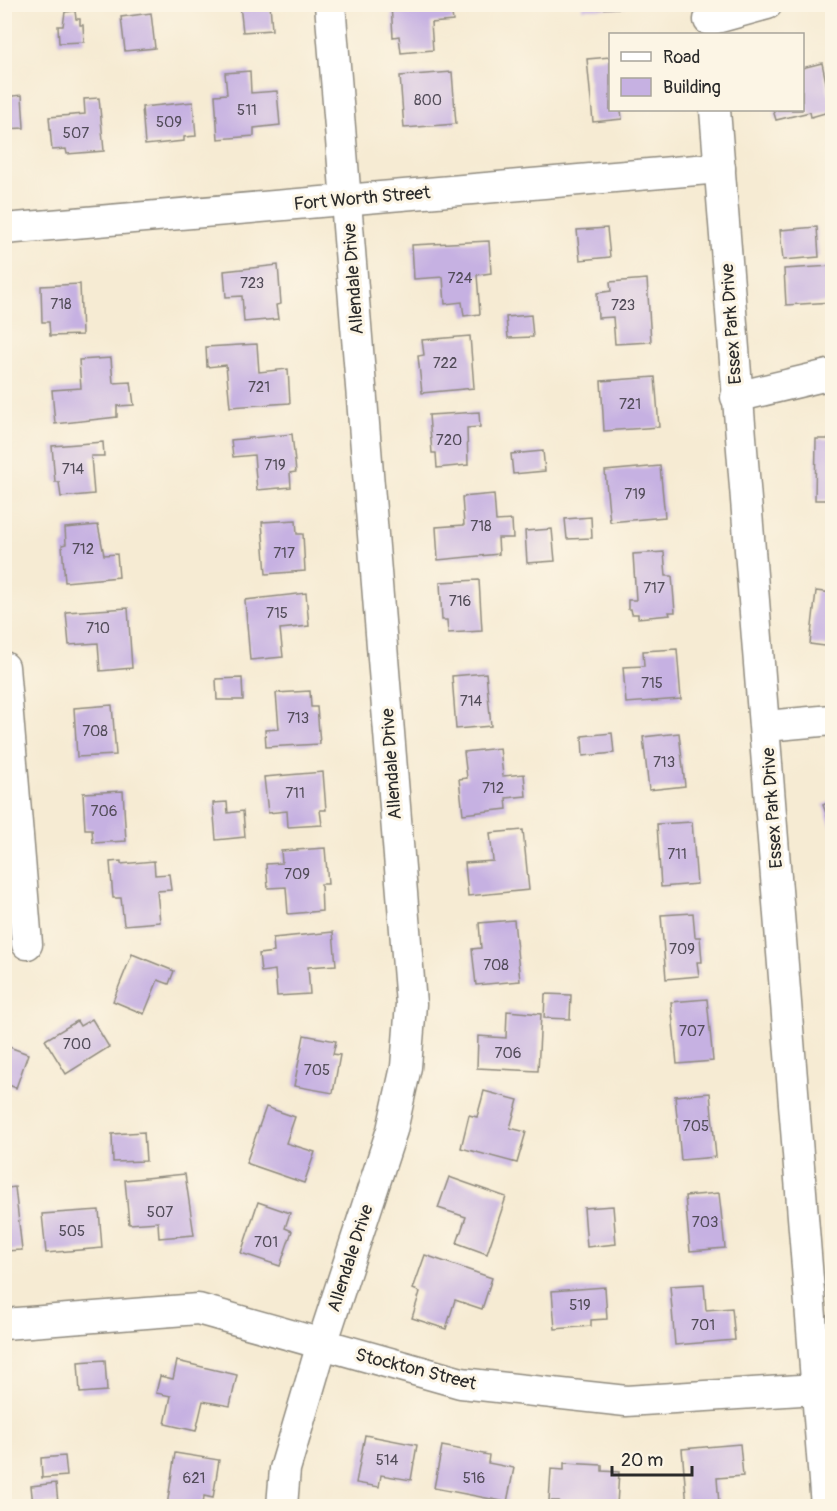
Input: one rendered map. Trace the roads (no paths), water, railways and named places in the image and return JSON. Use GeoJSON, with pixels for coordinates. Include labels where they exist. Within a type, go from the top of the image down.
{"type":"FeatureCollection","features":[{"type":"Feature","properties":{"kind":"street","name":"Allendale Drive"},"geometry":{"type":"LineString","coordinates":[[282,1506],[285,1469],[322,1344],[392,1130],[406,1067],[411,1004],[330,4]]}},
{"type":"Feature","properties":{"kind":"street"},"geometry":{"type":"LineString","coordinates":[[709,20],[767,4]]}},
{"type":"Feature","properties":{"kind":"street","name":"Essex Park Drive"},"geometry":{"type":"LineString","coordinates":[[715,111],[736,397],[825,1389],[826,1506]]}},
{"type":"Feature","properties":{"kind":"street","name":"Fort Worth Street"},"geometry":{"type":"LineString","coordinates":[[4,229],[720,168]]}},
{"type":"Feature","properties":{"kind":"street"},"geometry":{"type":"LineString","coordinates":[[736,397],[832,374]]}},
{"type":"Feature","properties":{"kind":"street"},"geometry":{"type":"LineString","coordinates":[[4,667],[27,944]]}},
{"type":"Feature","properties":{"kind":"street"},"geometry":{"type":"LineString","coordinates":[[766,726],[832,720]]}},
{"type":"Feature","properties":{"kind":"street","name":"Stockton Street"},"geometry":{"type":"LineString","coordinates":[[4,1324],[198,1309],[461,1383],[626,1401],[825,1389]]}}]}
